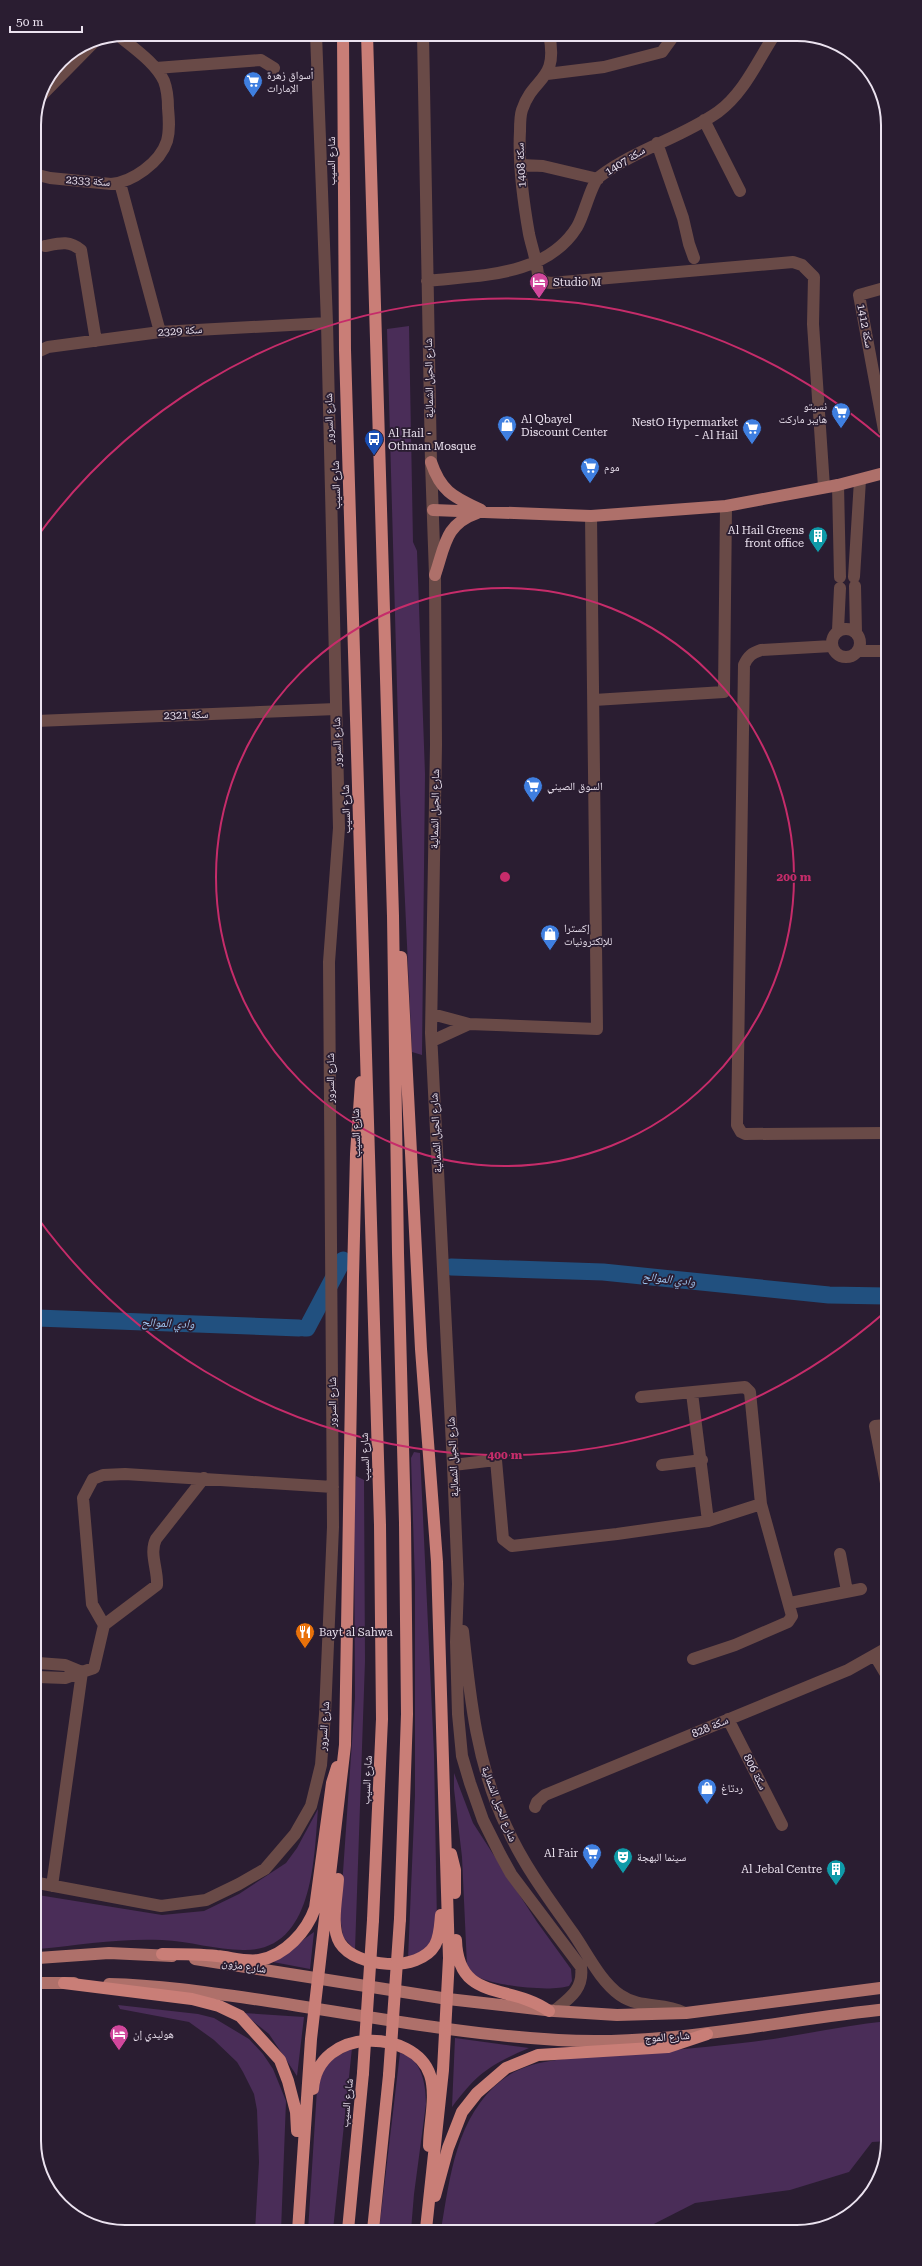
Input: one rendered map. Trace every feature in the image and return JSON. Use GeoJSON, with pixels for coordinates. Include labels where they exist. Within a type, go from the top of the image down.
{"type":"FeatureCollection","features":[{"type":"Feature","properties":{"kind":"highway","name":"شارع السيب"},"geometry":{"type":"LineString","coordinates":[[343,41],[345,350],[366,1013],[380,1525],[382,1719],[374,1920],[364,2073],[349,2225]]}},
{"type":"Feature","properties":{"kind":"highway"},"geometry":{"type":"LineString","coordinates":[[367,41],[393,916],[407,1714],[400,1919],[389,2075],[374,2225]]}},
{"type":"Feature","properties":{"kind":"highway"},"geometry":{"type":"LineString","coordinates":[[393,916],[400,947],[403,978],[420,1349],[437,1562],[446,1840],[449,1958],[448,1999],[439,2111],[427,2225]]}},
{"type":"Feature","properties":{"kind":"highway"},"geometry":{"type":"LineString","coordinates":[[298,2225],[300,2183],[315,2008],[345,1745],[356,1154],[366,1013]]}},
{"type":"Feature","properties":{"kind":"highway"},"geometry":{"type":"LineString","coordinates":[[162,1954],[189,1953],[260,1960],[279,1952],[302,1932],[310,1921],[315,1908],[332,1783],[345,1745]]}},
{"type":"Feature","properties":{"kind":"highway"},"geometry":{"type":"LineString","coordinates":[[337,1820],[339,1853],[336,1932],[340,1943],[352,1955],[373,1962],[403,1965],[416,1962],[429,1953],[435,1945],[440,1933],[441,1893],[446,1862]]}},
{"type":"Feature","properties":{"kind":"highway"},"geometry":{"type":"LineString","coordinates":[[446,1840],[455,1870],[457,1954],[468,1978],[482,1987],[526,1998],[551,2011]]}},
{"type":"Feature","properties":{"kind":"highway"},"geometry":{"type":"LineString","coordinates":[[64,1983],[192,1999],[218,2006],[240,2016],[280,2060],[288,2081],[296,2112],[300,2183]]}},
{"type":"Feature","properties":{"kind":"highway"},"geometry":{"type":"LineString","coordinates":[[427,2225],[448,2148],[462,2112],[476,2093],[506,2068],[538,2055],[668,2047],[707,2034]]}},
{"type":"Feature","properties":{"kind":"highway"},"geometry":{"type":"LineString","coordinates":[[300,2183],[316,2073],[331,2052],[351,2042],[365,2040],[404,2048],[425,2065],[430,2075],[432,2098],[429,2144],[431,2183]]}},
{"type":"Feature","properties":{"kind":"main road"},"geometry":{"type":"LineString","coordinates":[[431,462],[436,478],[442,486],[454,496],[484,511]]}},
{"type":"Feature","properties":{"kind":"main road"},"geometry":{"type":"LineString","coordinates":[[433,510],[591,516],[726,506],[824,488],[881,474]]}},
{"type":"Feature","properties":{"kind":"main road"},"geometry":{"type":"LineString","coordinates":[[435,575],[452,529],[458,521],[484,511]]}},
{"type":"Feature","properties":{"kind":"main road","name":"شارع مزون"},"geometry":{"type":"LineString","coordinates":[[41,1958],[109,1953],[162,1954],[448,1999]]}},
{"type":"Feature","properties":{"kind":"main road"},"geometry":{"type":"LineString","coordinates":[[41,1983],[136,1985],[205,1992],[445,2029]]}},
{"type":"Feature","properties":{"kind":"main road","name":"شارع الموج"},"geometry":{"type":"LineString","coordinates":[[448,1999],[551,2011],[617,2015],[686,2014],[881,1988]]}},
{"type":"Feature","properties":{"kind":"main road","name":"شارع الموج"},"geometry":{"type":"LineString","coordinates":[[445,2029],[535,2039],[596,2041],[707,2034],[881,2011]]}},
{"type":"Feature","properties":{"kind":"street","name":"سكة 2333"},"geometry":{"type":"LineString","coordinates":[[41,176],[111,184],[120,183],[135,176],[160,154],[166,143],[169,130],[167,94],[164,80],[156,68],[125,41]]}},
{"type":"Feature","properties":{"kind":"street","name":"شارع السرور"},"geometry":{"type":"LineString","coordinates":[[41,1884],[161,1906],[206,1900],[239,1884],[264,1869],[295,1834],[311,1806],[321,1765],[326,1706],[333,1527],[329,962],[339,828],[326,323],[316,41]]}},
{"type":"Feature","properties":{"kind":"street","name":"شارع الحيل الشمالية"},"geometry":{"type":"LineString","coordinates":[[424,41],[427,281],[435,575],[436,745],[432,1041],[458,1584],[458,1706],[462,1756],[483,1820],[511,1874],[581,1967],[582,1978],[580,1988],[551,2011]]}},
{"type":"Feature","properties":{"kind":"street","name":"سكة 1408"},"geometry":{"type":"LineString","coordinates":[[551,41],[552,54],[547,74],[532,92],[521,110],[519,142],[520,165],[526,213],[537,262],[538,275],[544,282],[551,283],[793,262],[810,271],[814,277],[813,324],[824,488]]}},
{"type":"Feature","properties":{"kind":"street"},"geometry":{"type":"LineString","coordinates":[[547,74],[604,67],[662,52],[671,41]]}},
{"type":"Feature","properties":{"kind":"street","name":"سكة 1407"},"geometry":{"type":"LineString","coordinates":[[427,281],[518,270],[537,262],[557,250],[577,227],[598,179],[643,149],[704,120],[719,111],[745,84],[771,41]]}},
{"type":"Feature","properties":{"kind":"street"},"geometry":{"type":"LineString","coordinates":[[156,68],[261,60],[274,68]]}},
{"type":"Feature","properties":{"kind":"street"},"geometry":{"type":"LineString","coordinates":[[54,80],[62,70]]}},
{"type":"Feature","properties":{"kind":"street"},"geometry":{"type":"LineString","coordinates":[[704,120],[740,191]]}},
{"type":"Feature","properties":{"kind":"street"},"geometry":{"type":"LineString","coordinates":[[657,143],[683,218],[694,258]]}},
{"type":"Feature","properties":{"kind":"street"},"geometry":{"type":"LineString","coordinates":[[520,165],[543,166],[598,179]]}},
{"type":"Feature","properties":{"kind":"street"},"geometry":{"type":"LineString","coordinates":[[120,183],[160,332]]}},
{"type":"Feature","properties":{"kind":"street"},"geometry":{"type":"LineString","coordinates":[[44,246],[63,242],[73,243],[81,250],[96,341]]}},
{"type":"Feature","properties":{"kind":"street","name":"سكة 1412"},"geometry":{"type":"LineString","coordinates":[[881,289],[859,295],[881,414]]}},
{"type":"Feature","properties":{"kind":"street","name":"سكة 2329"},"geometry":{"type":"LineString","coordinates":[[41,350],[48,347],[160,332],[326,323]]}},
{"type":"Feature","properties":{"kind":"street"},"geometry":{"type":"LineString","coordinates":[[858,651],[860,641],[856,632],[854,581],[860,480]]}},
{"type":"Feature","properties":{"kind":"street"},"geometry":{"type":"LineString","coordinates":[[838,485],[840,583],[838,630]]}},
{"type":"Feature","properties":{"kind":"street"},"geometry":{"type":"LineString","coordinates":[[594,700],[724,692],[726,506]]}},
{"type":"Feature","properties":{"kind":"street"},"geometry":{"type":"LineString","coordinates":[[432,1014],[469,1024],[597,1029],[591,516]]}},
{"type":"Feature","properties":{"kind":"street"},"geometry":{"type":"LineString","coordinates":[[856,632],[847,628],[838,630],[832,637],[832,646],[837,654],[850,657],[858,651],[881,651]]}},
{"type":"Feature","properties":{"kind":"street"},"geometry":{"type":"LineString","coordinates":[[832,646],[761,650],[753,653],[746,659],[744,665],[737,1125],[741,1132],[745,1134],[881,1133]]}},
{"type":"Feature","properties":{"kind":"street","name":"سكة 2321"},"geometry":{"type":"LineString","coordinates":[[41,721],[336,709]]}},
{"type":"Feature","properties":{"kind":"street"},"geometry":{"type":"LineString","coordinates":[[432,1041],[469,1024]]}},
{"type":"Feature","properties":{"kind":"street"},"geometry":{"type":"LineString","coordinates":[[641,1397],[745,1387],[749,1389],[761,1504],[790,1603],[792,1616],[788,1622],[735,1645],[693,1659]]}},
{"type":"Feature","properties":{"kind":"street"},"geometry":{"type":"LineString","coordinates":[[692,1392],[702,1460],[708,1520]]}},
{"type":"Feature","properties":{"kind":"street"},"geometry":{"type":"LineString","coordinates":[[881,1425],[875,1426],[881,1457]]}},
{"type":"Feature","properties":{"kind":"street"},"geometry":{"type":"LineString","coordinates":[[453,1465],[496,1460],[504,1539],[512,1546],[617,1534],[708,1520],[761,1504]]}},
{"type":"Feature","properties":{"kind":"street"},"geometry":{"type":"LineString","coordinates":[[662,1465],[702,1460]]}},
{"type":"Feature","properties":{"kind":"street"},"geometry":{"type":"LineString","coordinates":[[104,1625],[92,1604],[83,1498],[87,1486],[93,1479],[103,1475],[204,1478],[302,1487],[333,1487]]}},
{"type":"Feature","properties":{"kind":"street"},"geometry":{"type":"LineString","coordinates":[[41,1676],[65,1678],[94,1668],[104,1625],[157,1585],[158,1577],[153,1546],[204,1478]]}},
{"type":"Feature","properties":{"kind":"street"},"geometry":{"type":"LineString","coordinates":[[840,1554],[847,1591]]}},
{"type":"Feature","properties":{"kind":"street","name":"شارع الحيل الشمالية"},"geometry":{"type":"LineString","coordinates":[[458,1584],[473,1716],[482,1758],[506,1827],[522,1859],[610,1986],[631,2001],[644,2005],[672,2008],[686,2014]]}},
{"type":"Feature","properties":{"kind":"street"},"geometry":{"type":"LineString","coordinates":[[790,1603],[861,1588]]}},
{"type":"Feature","properties":{"kind":"street","name":"سكة 828"},"geometry":{"type":"LineString","coordinates":[[535,1807],[545,1795],[728,1719],[875,1656],[881,1652]]}},
{"type":"Feature","properties":{"kind":"street"},"geometry":{"type":"LineString","coordinates":[[875,1656],[881,1666]]}},
{"type":"Feature","properties":{"kind":"street"},"geometry":{"type":"LineString","coordinates":[[41,1663],[65,1665],[82,1672]]}},
{"type":"Feature","properties":{"kind":"street"},"geometry":{"type":"LineString","coordinates":[[52,1886],[82,1672]]}},
{"type":"Feature","properties":{"kind":"street","name":"سكة 806"},"geometry":{"type":"LineString","coordinates":[[728,1719],[782,1825]]}},
{"type":"Feature","properties":{"kind":"street"},"geometry":{"type":"LineString","coordinates":[[500,1854],[511,1859],[522,1859]]}},
{"type":"Feature","properties":{"kind":"shaded area"},"geometry":{"type":"Polygon","coordinates":[[[409,326],[413,542],[417,551],[425,774],[422,1055],[412,1052],[400,794],[387,329],[409,326]]]}},
{"type":"Feature","properties":{"kind":"shaded area"},"geometry":{"type":"Polygon","coordinates":[[[414,1452],[420,1453],[434,1754],[437,1924],[431,1946],[408,1959],[415,1795],[415,1582],[411,1458],[414,1452]]]}},
{"type":"Feature","properties":{"kind":"shaded area"},"geometry":{"type":"Polygon","coordinates":[[[356,1476],[364,1480],[365,1661],[355,1950],[343,1937],[340,1916],[355,1698],[354,1512],[356,1476]]]}},
{"type":"Feature","properties":{"kind":"shaded area"},"geometry":{"type":"Polygon","coordinates":[[[454,1773],[473,1823],[537,1922],[571,1969],[572,1981],[569,1986],[560,1988],[537,1988],[497,1983],[478,1977],[467,1966],[462,1857],[454,1789],[454,1773]]]}},
{"type":"Feature","properties":{"kind":"shaded area"},"geometry":{"type":"Polygon","coordinates":[[[318,1809],[315,1852],[306,1899],[297,1919],[284,1936],[266,1947],[233,1950],[182,1942],[146,1940],[115,1941],[41,1949],[41,1895],[162,1915],[204,1911],[239,1894],[286,1863],[297,1848],[318,1809]]]}},
{"type":"Feature","properties":{"kind":"shaded area"},"geometry":{"type":"Polygon","coordinates":[[[314,1932],[310,1969],[273,1962],[314,1932]]]}},
{"type":"Feature","properties":{"kind":"shaded area"},"geometry":{"type":"Polygon","coordinates":[[[118,2005],[198,2014],[214,2018],[249,2039],[263,2054],[273,2069],[286,2101],[281,2225],[255,2225],[259,2162],[257,2110],[254,2094],[237,2062],[214,2040],[189,2022],[120,2009],[118,2005]]]}},
{"type":"Feature","properties":{"kind":"shaded area"},"geometry":{"type":"Polygon","coordinates":[[[243,2013],[304,2017],[297,2076],[269,2034],[243,2013]]]}},
{"type":"Feature","properties":{"kind":"shaded area"},"geometry":{"type":"Polygon","coordinates":[[[881,2022],[881,2141],[872,2142],[849,2172],[790,2190],[695,2203],[652,2225],[442,2225],[452,2169],[465,2129],[474,2111],[487,2095],[502,2080],[514,2072],[541,2063],[556,2060],[742,2043],[881,2022]]]}},
{"type":"Feature","properties":{"kind":"shaded area"},"geometry":{"type":"Polygon","coordinates":[[[455,2038],[529,2048],[504,2059],[486,2071],[469,2086],[452,2107],[455,2038]]]}},
{"type":"Feature","properties":{"kind":"shaded area"},"geometry":{"type":"Polygon","coordinates":[[[352,2048],[334,2225],[308,2225],[317,2089],[326,2063],[352,2048]]]}},
{"type":"Feature","properties":{"kind":"shaded area"},"geometry":{"type":"Polygon","coordinates":[[[400,2053],[413,2060],[418,2066],[424,2081],[426,2104],[411,2225],[380,2225],[400,2053]]]}},
{"type":"Feature","properties":{"kind":"waterway","name":"وادي الموالح"},"geometry":{"type":"LineString","coordinates":[[304,1328],[307,1328],[343,1260]]}},
{"type":"Feature","properties":{"kind":"waterway","name":"وادي الموالح"},"geometry":{"type":"LineString","coordinates":[[451,1267],[603,1272],[829,1295],[881,1296]]}},
{"type":"Feature","properties":{"kind":"waterway","name":"وادي الموالح"},"geometry":{"type":"LineString","coordinates":[[41,1318],[299,1328]]}},
{"type":"Feature","properties":{"kind":"place","name":"أسواق زهرة الإمارات"},"geometry":{"type":"Point","coordinates":[253,98]}},
{"type":"Feature","properties":{"kind":"place","name":"Studio M"},"geometry":{"type":"Point","coordinates":[539,299]}},
{"type":"Feature","properties":{"kind":"place","name":"نسيتو هايبر ماركت"},"geometry":{"type":"Point","coordinates":[841,429]}},
{"type":"Feature","properties":{"kind":"place","name":"Al Qbayel Discount Center"},"geometry":{"type":"Point","coordinates":[507,442]}},
{"type":"Feature","properties":{"kind":"place","name":"NestO Hypermarket - Al Hail"},"geometry":{"type":"Point","coordinates":[752,445]}},
{"type":"Feature","properties":{"kind":"place","name":"Al Hail - Othman Mosque"},"geometry":{"type":"Point","coordinates":[374,456]}},
{"type":"Feature","properties":{"kind":"place","name":"موم"},"geometry":{"type":"Point","coordinates":[590,484]}},
{"type":"Feature","properties":{"kind":"place","name":"Al Hail Greens front office"},"geometry":{"type":"Point","coordinates":[818,553]}},
{"type":"Feature","properties":{"kind":"place","name":"السوق الصيني"},"geometry":{"type":"Point","coordinates":[533,803]}},
{"type":"Feature","properties":{"kind":"place","name":"إكسترا للإلكترونيات"},"geometry":{"type":"Point","coordinates":[550,951]}},
{"type":"Feature","properties":{"kind":"place","name":"Bayt al Sahwa"},"geometry":{"type":"Point","coordinates":[305,1649]}},
{"type":"Feature","properties":{"kind":"place","name":"ردتاغ"},"geometry":{"type":"Point","coordinates":[707,1805]}},
{"type":"Feature","properties":{"kind":"place","name":"Al Fair"},"geometry":{"type":"Point","coordinates":[592,1870]}},
{"type":"Feature","properties":{"kind":"place","name":"سينما البهجة"},"geometry":{"type":"Point","coordinates":[623,1874]}},
{"type":"Feature","properties":{"kind":"place","name":"Al Jebal Centre"},"geometry":{"type":"Point","coordinates":[836,1886]}},
{"type":"Feature","properties":{"kind":"place","name":"هوليدي إن"},"geometry":{"type":"Point","coordinates":[119,2051]}}]}
